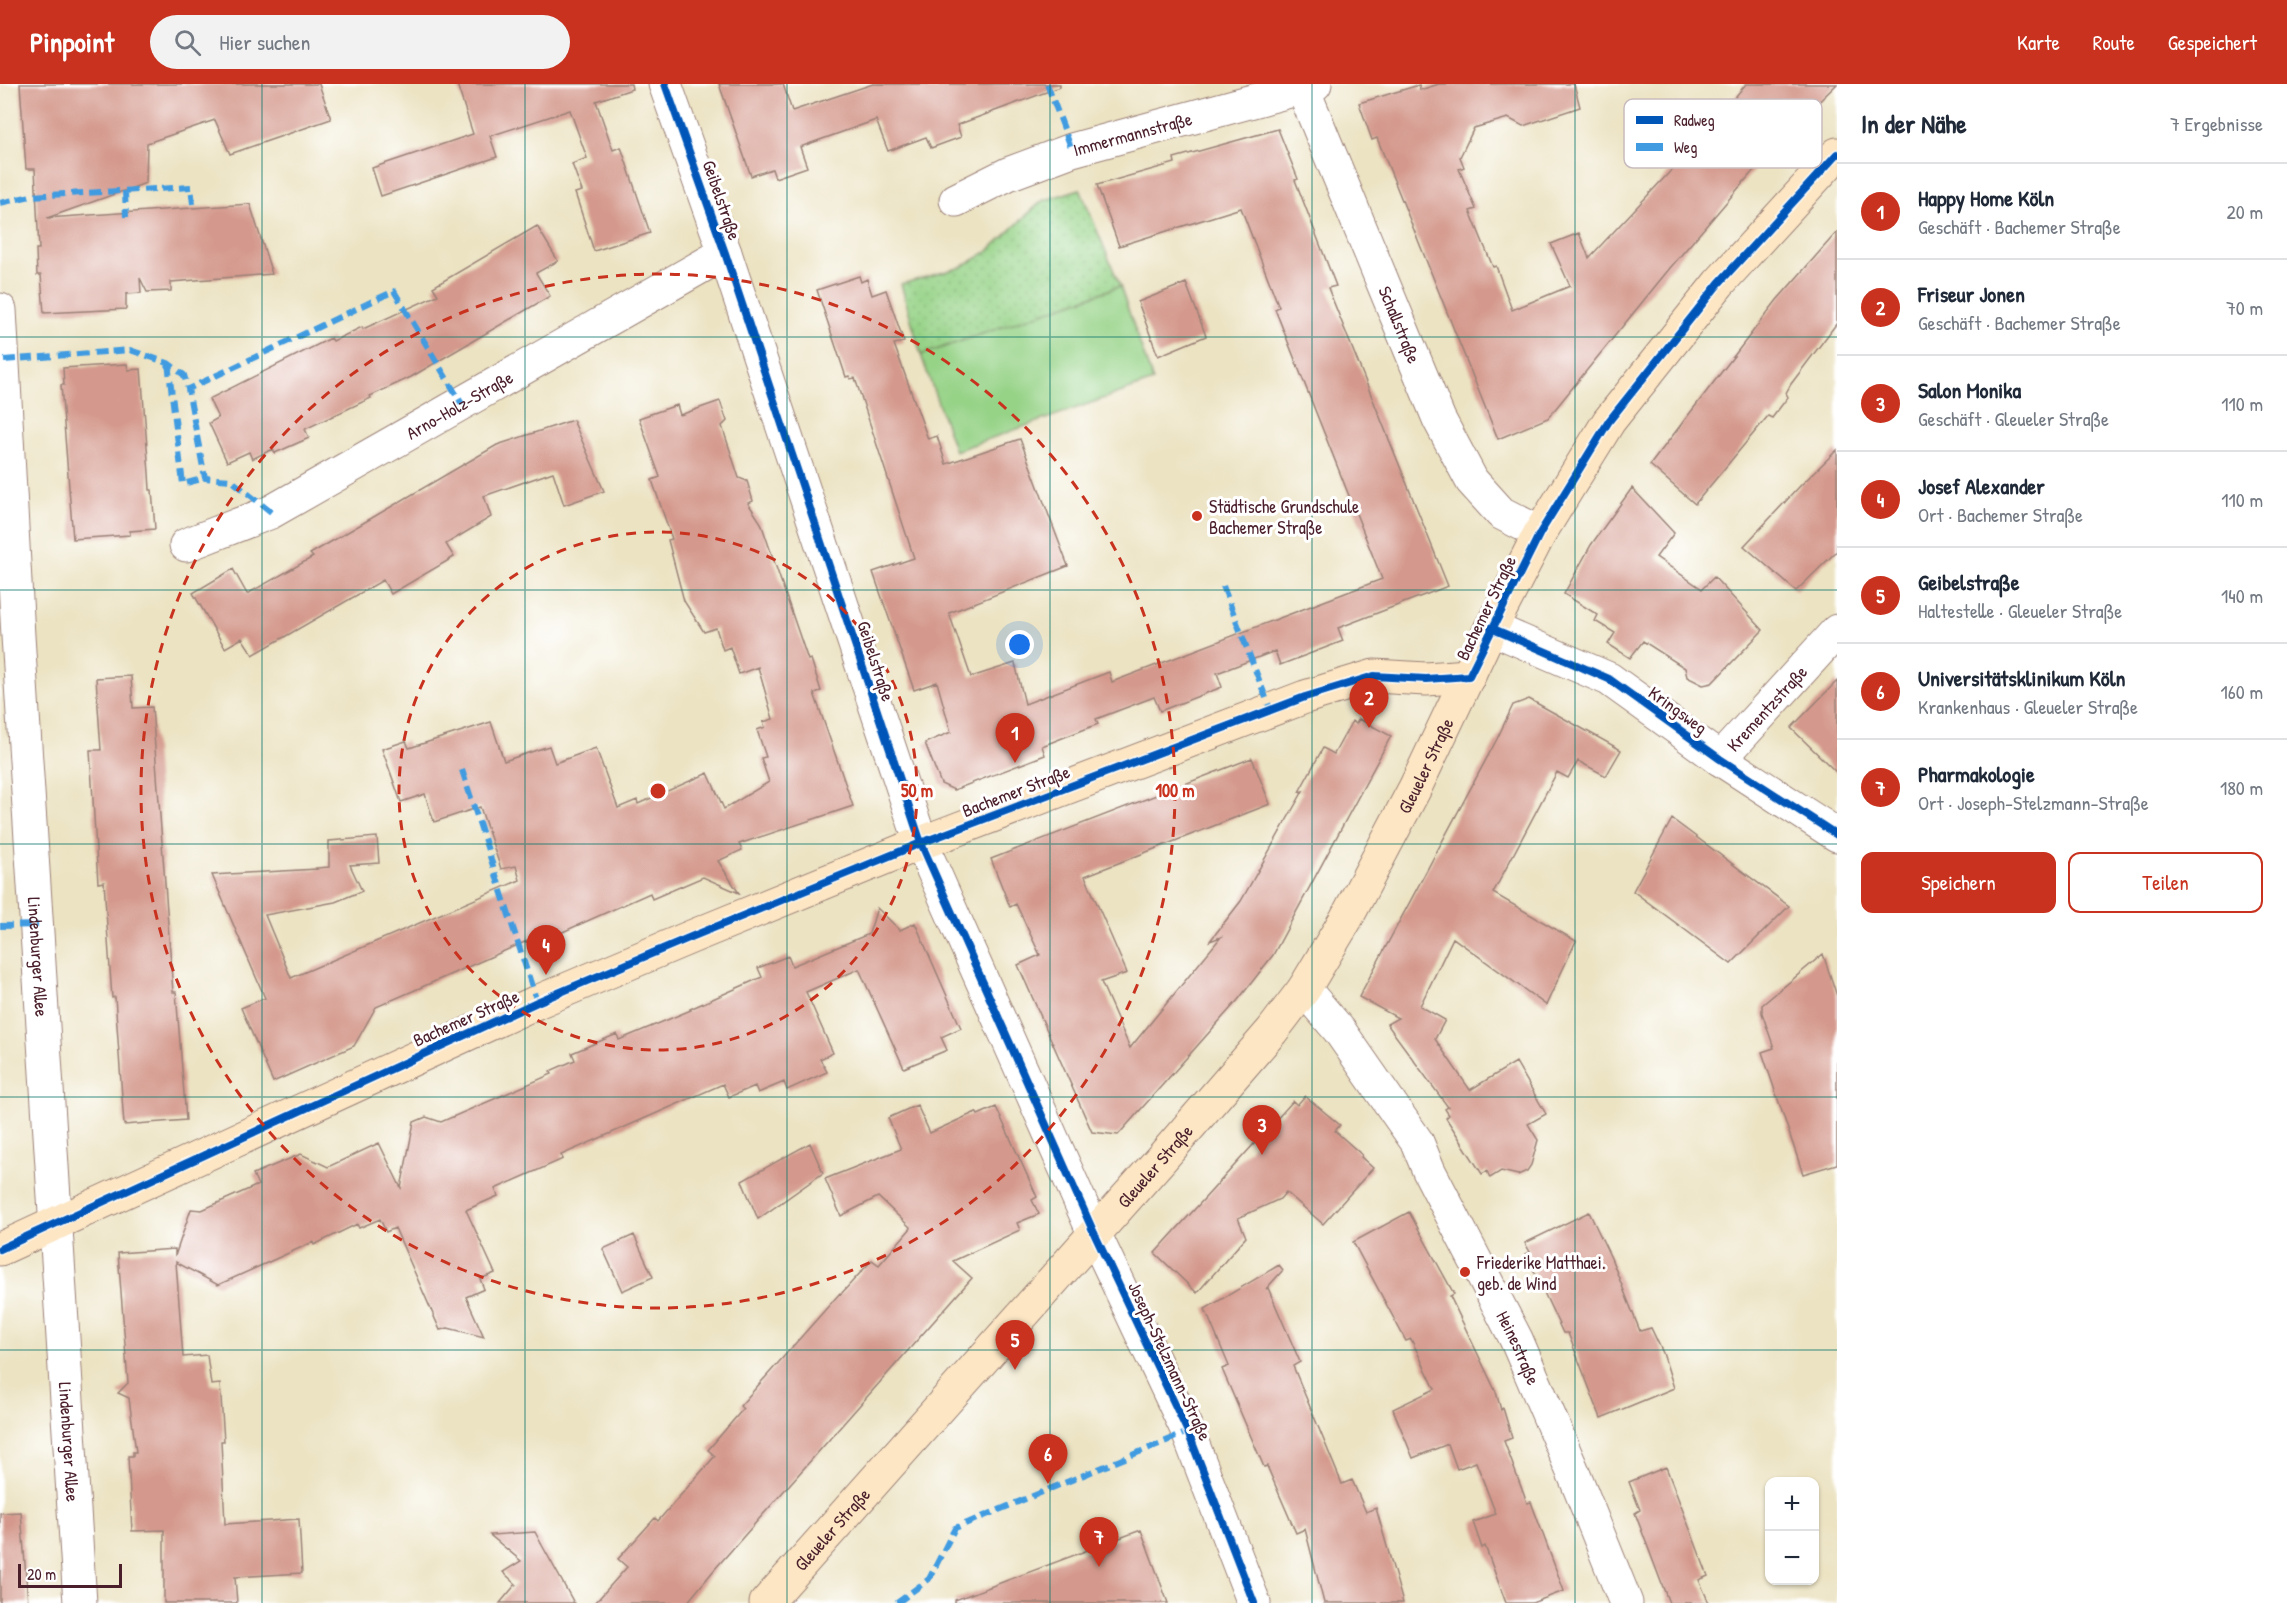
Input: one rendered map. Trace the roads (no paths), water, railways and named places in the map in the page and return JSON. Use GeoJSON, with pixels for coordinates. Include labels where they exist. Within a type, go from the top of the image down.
{"type":"FeatureCollection","features":[{"type":"Feature","properties":{"kind":"main road","name":"Bachemer Straße"},"geometry":{"type":"LineString","coordinates":[[0,1249],[537,1002],[921,843],[1305,697],[1360,680],[1374,676],[1426,679],[1469,676],[1540,533],[1609,421],[1719,283],[1837,154]]}},
{"type":"Feature","properties":{"kind":"main road","name":"Gleueler Straße"},"geometry":{"type":"LineString","coordinates":[[766,1603],[1206,1108],[1272,1031],[1304,989],[1362,889],[1420,778],[1469,676]]}},
{"type":"Feature","properties":{"kind":"street","name":"Geibelstraße"},"geometry":{"type":"LineString","coordinates":[[665,84],[725,253],[921,843],[1094,1233]]}},
{"type":"Feature","properties":{"kind":"street","name":"Immermannstraße"},"geometry":{"type":"LineString","coordinates":[[956,200],[1008,174],[1072,150],[1306,85]]}},
{"type":"Feature","properties":{"kind":"street","name":"Schallstraße"},"geometry":{"type":"LineString","coordinates":[[1306,85],[1440,419],[1472,481],[1501,513],[1540,533]]}},
{"type":"Feature","properties":{"kind":"street","name":"Arno-Holz-Straße"},"geometry":{"type":"LineString","coordinates":[[186,545],[272,512],[725,253]]}},
{"type":"Feature","properties":{"kind":"street","name":"Lindenburger Allee"},"geometry":{"type":"LineString","coordinates":[[0,310],[11,688],[55,1225],[80,1603]]}},
{"type":"Feature","properties":{"kind":"street","name":"Kringsweg"},"geometry":{"type":"LineString","coordinates":[[1491,628],[1609,679],[1720,759],[1837,835]]}},
{"type":"Feature","properties":{"kind":"street","name":"Krementzstraße"},"geometry":{"type":"LineString","coordinates":[[1720,759],[1837,631]]}},
{"type":"Feature","properties":{"kind":"street","name":"Heinestraße"},"geometry":{"type":"LineString","coordinates":[[1304,989],[1339,1030],[1417,1142],[1434,1180],[1516,1339],[1626,1603]]}},
{"type":"Feature","properties":{"kind":"street","name":"Joseph-Stelzmann-Straße"},"geometry":{"type":"LineString","coordinates":[[1094,1233],[1188,1432],[1254,1603]]}},
{"type":"Feature","properties":{"kind":"place","name":"Städtische Grundschule Bachemer Straße"},"geometry":{"type":"Point","coordinates":[1197,516]}},
{"type":"Feature","properties":{"kind":"place","name":"Friseur Jonen"},"geometry":{"type":"Point","coordinates":[1369,728]}},
{"type":"Feature","properties":{"kind":"place","name":"Happy Home Köln"},"geometry":{"type":"Point","coordinates":[1015,763]}},
{"type":"Feature","properties":{"kind":"place","name":"Josef Alexander"},"geometry":{"type":"Point","coordinates":[546,975]}},
{"type":"Feature","properties":{"kind":"place","name":"Salon Monika"},"geometry":{"type":"Point","coordinates":[1262,1155]}},
{"type":"Feature","properties":{"kind":"place","name":"Friederike Matthaei. geb. de Wind"},"geometry":{"type":"Point","coordinates":[1465,1272]}},
{"type":"Feature","properties":{"kind":"place","name":"Geibelstraße"},"geometry":{"type":"Point","coordinates":[1015,1370]}},
{"type":"Feature","properties":{"kind":"place","name":"Universitätsklinikum Köln"},"geometry":{"type":"Point","coordinates":[1048,1484]}},
{"type":"Feature","properties":{"kind":"place","name":"Pharmakologie"},"geometry":{"type":"Point","coordinates":[1099,1567]}}]}
